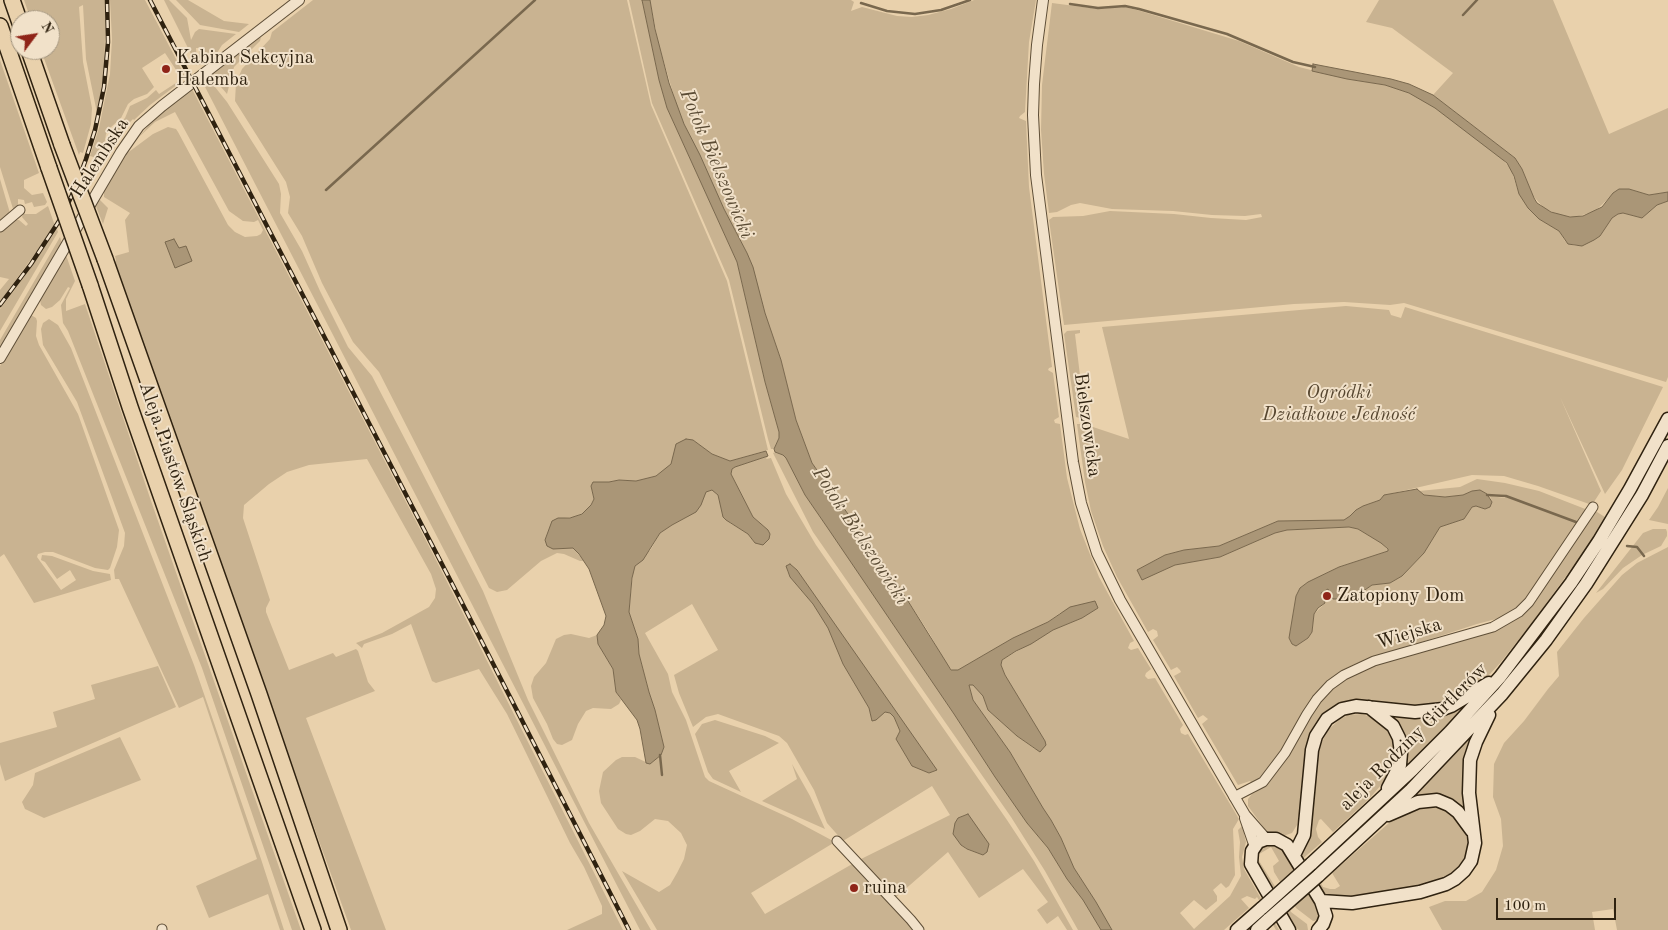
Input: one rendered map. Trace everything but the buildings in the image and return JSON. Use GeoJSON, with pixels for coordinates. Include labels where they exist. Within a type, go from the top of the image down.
{"type":"FeatureCollection","features":[{"type":"Feature","properties":{"kind":"highway","name":"Aleja Piastów Śląskich"},"geometry":{"type":"LineString","coordinates":[[0,26],[130,407],[313,930]]}},
{"type":"Feature","properties":{"kind":"highway","name":"Aleja Piastów Śląskich"},"geometry":{"type":"LineString","coordinates":[[32,60],[256,685],[339,930]]}},
{"type":"Feature","properties":{"kind":"main road","name":"aleja Rodziny Gürtlerów"},"geometry":{"type":"LineString","coordinates":[[1257,930],[1379,820],[1438,763],[1502,694],[1568,610],[1618,522],[1668,419]]}},
{"type":"Feature","properties":{"kind":"main road","name":"aleja Rodziny Gürtlerów"},"geometry":{"type":"LineString","coordinates":[[1237,930],[1311,864],[1447,736],[1500,677],[1570,583],[1642,495],[1668,446]]}},
{"type":"Feature","properties":{"kind":"main road"},"geometry":{"type":"LineString","coordinates":[[1290,850],[1305,819],[1312,750],[1327,719],[1342,709],[1356,706],[1415,712],[1443,708],[1456,703],[1500,677]]}},
{"type":"Feature","properties":{"kind":"main road"},"geometry":{"type":"LineString","coordinates":[[1321,901],[1352,902],[1435,888],[1456,879],[1464,871],[1471,861],[1475,842],[1468,793],[1470,760],[1486,722],[1502,694]]}},
{"type":"Feature","properties":{"kind":"main road"},"geometry":{"type":"LineString","coordinates":[[1369,707],[1393,726],[1399,738],[1401,749],[1400,765],[1380,800]]}},
{"type":"Feature","properties":{"kind":"main road"},"geometry":{"type":"LineString","coordinates":[[1379,820],[1418,802],[1437,800],[1449,805],[1458,812],[1474,833]]}},
{"type":"Feature","properties":{"kind":"main road"},"geometry":{"type":"LineString","coordinates":[[1289,930],[1252,868],[1251,857],[1255,847],[1258,842],[1266,839],[1276,839],[1290,850],[1321,901],[1326,914],[1319,930]]}},
{"type":"Feature","properties":{"kind":"main road"},"geometry":{"type":"LineString","coordinates":[[1326,914],[1352,902]]}},
{"type":"Feature","properties":{"kind":"street","name":"Halembska"},"geometry":{"type":"LineString","coordinates":[[0,358],[120,152],[139,126],[299,0]]}},
{"type":"Feature","properties":{"kind":"street","name":"Bielszowicka"},"geometry":{"type":"LineString","coordinates":[[1043,0],[1037,45],[1033,107],[1036,175],[1070,438],[1081,504],[1106,574],[1245,814]]}},
{"type":"Feature","properties":{"kind":"street"},"geometry":{"type":"LineString","coordinates":[[0,227],[20,210]]}},
{"type":"Feature","properties":{"kind":"street","name":"Wiejska"},"geometry":{"type":"LineString","coordinates":[[1234,797],[1263,782],[1285,753],[1307,714],[1318,699],[1330,685],[1344,675],[1374,661],[1493,627],[1519,612],[1529,602],[1593,507]]}},
{"type":"Feature","properties":{"kind":"street"},"geometry":{"type":"LineString","coordinates":[[1245,814],[1266,839]]}},
{"type":"Feature","properties":{"kind":"street"},"geometry":{"type":"LineString","coordinates":[[1245,814],[1255,847]]}},
{"type":"Feature","properties":{"kind":"street"},"geometry":{"type":"LineString","coordinates":[[837,841],[919,930]]}},
{"type":"Feature","properties":{"kind":"green space"},"geometry":{"type":"Polygon","coordinates":[[[24,0],[105,0],[104,72],[97,113],[86,59],[83,5],[79,7],[83,62],[92,108],[91,124],[83,153],[80,152],[79,155],[45,60],[60,60],[60,10],[28,10],[24,0]]]}},
{"type":"Feature","properties":{"kind":"green space"},"geometry":{"type":"Polygon","coordinates":[[[110,0],[145,0],[186,78],[133,119],[106,147],[110,133],[125,118],[130,106],[147,98],[156,90],[159,94],[182,79],[165,53],[142,68],[154,87],[147,94],[134,99],[128,104],[121,118],[106,134],[104,146],[100,146],[97,158],[90,156],[99,128],[110,74],[112,39],[110,0]]]}},
{"type":"Feature","properties":{"kind":"green space"},"geometry":{"type":"Polygon","coordinates":[[[164,0],[169,0],[187,18],[191,40],[199,29],[236,34],[222,45],[217,53],[201,65],[199,65],[199,48],[196,48],[197,66],[164,0]]]}},
{"type":"Feature","properties":{"kind":"green space"},"geometry":{"type":"Polygon","coordinates":[[[176,0],[188,0],[224,21],[249,24],[239,32],[200,25],[176,0]]]}},
{"type":"Feature","properties":{"kind":"green space"},"geometry":{"type":"Polygon","coordinates":[[[313,0],[627,0],[651,105],[727,281],[768,450],[730,461],[712,454],[693,440],[668,468],[656,476],[636,481],[599,482],[591,486],[594,499],[587,511],[574,517],[564,518],[548,534],[545,540],[563,549],[573,548],[584,561],[557,553],[541,561],[507,590],[497,592],[489,588],[379,372],[353,342],[322,283],[302,236],[288,213],[290,197],[286,182],[235,101],[236,83],[242,69],[270,39],[272,32],[313,0]]]}},
{"type":"Feature","properties":{"kind":"green space"},"geometry":{"type":"Polygon","coordinates":[[[629,0],[642,0],[667,108],[737,262],[765,382],[779,432],[779,438],[774,449],[771,449],[768,439],[729,280],[652,103],[629,0]]]}},
{"type":"Feature","properties":{"kind":"green space"},"geometry":{"type":"Polygon","coordinates":[[[650,0],[851,0],[854,2],[851,11],[862,7],[897,16],[912,17],[951,9],[974,0],[1036,0],[1029,42],[1025,112],[1019,118],[1026,121],[1029,187],[1052,367],[1048,370],[1053,373],[1059,417],[1054,420],[1055,423],[1060,424],[1067,478],[1080,529],[1099,577],[1134,641],[1130,643],[1128,648],[1131,650],[1138,648],[1151,669],[1145,676],[1148,679],[1155,678],[1183,725],[1180,729],[1181,733],[1188,734],[1239,819],[1233,829],[1235,875],[1229,886],[1226,888],[1221,883],[1213,890],[1217,896],[1217,901],[1206,910],[1194,900],[1180,913],[1194,929],[1230,896],[1241,876],[1238,830],[1243,825],[1246,833],[1244,834],[1246,842],[1242,857],[1244,869],[1279,930],[1276,930],[1267,915],[1250,930],[1243,930],[1265,910],[1257,897],[1255,899],[1247,896],[1241,899],[1249,908],[1224,930],[1112,930],[1074,868],[1061,838],[1010,752],[973,700],[969,685],[973,685],[983,696],[988,710],[1035,749],[1045,741],[1005,675],[1001,665],[1002,660],[1053,630],[1082,618],[1098,608],[1060,613],[1048,622],[1013,638],[958,670],[952,670],[946,663],[898,585],[812,463],[796,420],[781,360],[747,253],[679,113],[658,42],[650,0]]]}},
{"type":"Feature","properties":{"kind":"green space"},"geometry":{"type":"Polygon","coordinates":[[[1379,0],[1553,0],[1609,134],[1668,108],[1668,192],[1649,195],[1629,189],[1619,189],[1595,211],[1576,217],[1561,216],[1544,208],[1533,196],[1522,169],[1515,158],[1433,95],[1453,73],[1392,28],[1366,22],[1379,0]]]}},
{"type":"Feature","properties":{"kind":"green space"},"geometry":{"type":"Polygon","coordinates":[[[1052,3],[1098,9],[1124,7],[1137,10],[1239,41],[1299,67],[1347,79],[1385,85],[1409,93],[1451,119],[1501,158],[1511,169],[1517,188],[1528,208],[1539,219],[1559,231],[1565,241],[1572,245],[1577,246],[1600,236],[1612,218],[1618,214],[1623,213],[1642,218],[1657,205],[1668,201],[1668,377],[1666,382],[1404,303],[1390,305],[1344,302],[1294,304],[1064,325],[1049,220],[1053,217],[1083,216],[1110,211],[1246,220],[1262,217],[1261,214],[1245,216],[1212,215],[1173,211],[1112,209],[1080,203],[1057,212],[1049,213],[1041,130],[1042,85],[1052,3]]]}},
{"type":"Feature","properties":{"kind":"green space"},"geometry":{"type":"Polygon","coordinates":[[[261,37],[260,41],[234,67],[227,94],[210,74],[247,45],[248,47],[261,37]]]}},
{"type":"Feature","properties":{"kind":"green space"},"geometry":{"type":"Polygon","coordinates":[[[0,60],[39,173],[24,180],[24,188],[32,195],[43,193],[47,202],[45,205],[34,207],[32,202],[25,204],[24,200],[18,199],[18,206],[14,212],[0,167],[0,60]]]}},
{"type":"Feature","properties":{"kind":"green space"},"geometry":{"type":"Polygon","coordinates":[[[207,77],[227,102],[279,184],[281,194],[280,213],[302,251],[348,347],[372,376],[408,445],[483,591],[528,700],[589,823],[651,930],[640,930],[202,81],[207,77]]]}},
{"type":"Feature","properties":{"kind":"green space"},"geometry":{"type":"Polygon","coordinates":[[[192,89],[434,556],[623,930],[567,930],[602,914],[602,906],[507,714],[479,669],[436,683],[432,681],[411,624],[392,634],[364,644],[362,648],[356,643],[382,633],[429,607],[435,598],[436,589],[431,574],[367,459],[309,465],[287,472],[244,505],[243,518],[270,600],[266,612],[289,670],[333,653],[336,657],[356,649],[368,682],[375,691],[306,718],[386,930],[351,930],[115,263],[115,256],[129,252],[125,220],[130,213],[104,197],[104,190],[126,154],[153,134],[168,127],[176,129],[178,132],[228,225],[235,232],[245,237],[257,236],[263,230],[258,220],[254,222],[243,221],[229,211],[175,112],[155,122],[139,137],[154,119],[192,89]]]}},
{"type":"Feature","properties":{"kind":"green space"},"geometry":{"type":"Polygon","coordinates":[[[0,179],[10,213],[0,223],[0,179]]]}},
{"type":"Feature","properties":{"kind":"green space"},"geometry":{"type":"Polygon","coordinates":[[[100,200],[108,208],[103,224],[95,204],[100,200]]]}},
{"type":"Feature","properties":{"kind":"green space"},"geometry":{"type":"Polygon","coordinates":[[[48,206],[55,226],[0,302],[0,290],[9,279],[0,277],[0,232],[16,220],[19,220],[26,226],[28,224],[22,217],[23,214],[36,214],[48,206]]]}},
{"type":"Feature","properties":{"kind":"green space"},"geometry":{"type":"Polygon","coordinates":[[[57,229],[58,232],[0,331],[0,309],[57,229]]]}},
{"type":"Feature","properties":{"kind":"green space"},"geometry":{"type":"Polygon","coordinates":[[[60,237],[62,244],[0,350],[0,340],[60,237]]]}},
{"type":"Feature","properties":{"kind":"green space"},"geometry":{"type":"Polygon","coordinates":[[[66,255],[75,281],[66,299],[66,311],[85,304],[150,498],[301,930],[292,930],[202,668],[68,331],[63,323],[61,305],[70,288],[68,287],[60,300],[52,307],[46,309],[41,305],[40,300],[66,255]]]}},
{"type":"Feature","properties":{"kind":"green space","name":"Ogródki Działkowe Jedność"},"geometry":{"type":"Polygon","coordinates":[[[1346,306],[1389,310],[1391,315],[1401,318],[1405,307],[1663,387],[1622,470],[1605,494],[1560,397],[1601,491],[1592,505],[1504,476],[1472,475],[1385,495],[1380,500],[1356,510],[1344,520],[1278,521],[1219,546],[1184,550],[1165,555],[1137,570],[1142,579],[1175,565],[1220,557],[1275,533],[1287,530],[1349,527],[1358,529],[1381,543],[1388,551],[1339,567],[1300,588],[1296,596],[1289,638],[1292,644],[1296,646],[1308,638],[1312,632],[1314,614],[1325,603],[1320,593],[1328,589],[1333,599],[1352,599],[1372,585],[1390,583],[1402,576],[1424,553],[1440,527],[1464,519],[1472,507],[1476,506],[1485,509],[1490,507],[1492,502],[1490,496],[1505,498],[1505,495],[1487,494],[1480,490],[1463,495],[1445,497],[1424,495],[1419,491],[1460,487],[1477,479],[1505,483],[1539,491],[1597,512],[1608,519],[1501,662],[1490,674],[1468,691],[1441,704],[1419,707],[1403,707],[1368,700],[1351,700],[1334,706],[1321,717],[1309,736],[1302,800],[1297,825],[1292,833],[1280,837],[1270,835],[1262,830],[1264,828],[1248,806],[1248,799],[1256,792],[1255,790],[1269,779],[1289,751],[1315,706],[1329,689],[1367,666],[1419,653],[1424,649],[1508,623],[1504,617],[1477,624],[1357,663],[1341,671],[1314,698],[1283,751],[1264,777],[1252,784],[1250,781],[1238,785],[1202,724],[1208,719],[1203,715],[1198,718],[1174,676],[1181,672],[1180,670],[1177,667],[1171,670],[1153,640],[1158,636],[1157,631],[1153,629],[1148,632],[1117,577],[1103,546],[1091,511],[1077,424],[1084,424],[1129,439],[1102,327],[1346,306]]]}},
{"type":"Feature","properties":{"kind":"green space"},"geometry":{"type":"Polygon","coordinates":[[[31,315],[37,321],[36,336],[39,345],[78,414],[119,530],[117,547],[108,570],[95,568],[53,552],[38,554],[37,557],[61,590],[76,580],[70,570],[57,579],[45,562],[41,560],[42,555],[52,556],[93,571],[110,574],[111,580],[34,603],[4,554],[0,557],[0,366],[31,315]]]}},
{"type":"Feature","properties":{"kind":"green space"},"geometry":{"type":"Polygon","coordinates":[[[49,319],[58,325],[71,348],[194,665],[284,930],[280,930],[268,894],[209,918],[196,886],[257,859],[203,697],[179,708],[119,579],[115,579],[114,570],[124,546],[125,533],[77,402],[43,345],[41,329],[43,323],[49,319]]]}},
{"type":"Feature","properties":{"kind":"green space"},"geometry":{"type":"Polygon","coordinates":[[[1080,330],[1080,333],[1075,334],[1085,417],[1080,418],[1076,417],[1064,334],[1067,331],[1080,330]]]}},
{"type":"Feature","properties":{"kind":"green space"},"geometry":{"type":"Polygon","coordinates":[[[775,452],[786,458],[805,495],[995,777],[1027,823],[1048,848],[1101,930],[1078,930],[1045,871],[1011,817],[813,532],[773,453],[775,452]]]}},
{"type":"Feature","properties":{"kind":"green space"},"geometry":{"type":"Polygon","coordinates":[[[768,456],[766,459],[771,458],[786,494],[816,545],[1007,820],[1034,861],[1073,930],[1067,930],[1058,916],[1047,924],[1037,910],[1048,902],[1023,869],[979,898],[948,852],[895,898],[859,860],[950,815],[932,786],[843,841],[827,823],[814,790],[787,743],[779,736],[718,714],[706,717],[693,727],[674,675],[718,650],[692,604],[645,633],[668,674],[672,692],[686,720],[705,777],[709,781],[792,819],[835,842],[751,893],[765,914],[854,863],[915,930],[657,930],[622,871],[659,892],[670,885],[684,859],[687,845],[681,833],[668,821],[655,819],[640,831],[631,835],[626,834],[618,829],[601,803],[599,791],[603,772],[616,760],[622,757],[635,757],[650,764],[661,755],[664,747],[639,654],[638,639],[629,612],[633,572],[635,566],[651,549],[660,533],[687,517],[706,492],[713,490],[718,495],[730,523],[748,534],[755,543],[769,539],[770,534],[768,530],[753,517],[731,474],[732,468],[768,456]],[[789,564],[787,570],[790,577],[813,604],[828,628],[843,664],[869,708],[872,720],[885,712],[890,713],[894,717],[900,731],[896,739],[912,766],[929,773],[936,770],[797,570],[789,564]],[[968,814],[958,818],[961,845],[966,849],[983,855],[968,814]]]}},
{"type":"Feature","properties":{"kind":"green space"},"geometry":{"type":"Polygon","coordinates":[[[1668,488],[1668,524],[1649,520],[1658,507],[1668,488]]]}},
{"type":"Feature","properties":{"kind":"green space"},"geometry":{"type":"Polygon","coordinates":[[[1653,529],[1666,529],[1667,536],[1661,546],[1642,555],[1623,568],[1603,589],[1596,593],[1643,533],[1653,529]]]}},
{"type":"Feature","properties":{"kind":"green space"},"geometry":{"type":"Polygon","coordinates":[[[1668,547],[1668,930],[1617,930],[1613,909],[1592,912],[1595,930],[1442,930],[1429,907],[1445,901],[1466,901],[1482,892],[1496,870],[1503,846],[1501,819],[1493,797],[1494,764],[1504,743],[1559,676],[1557,652],[1622,575],[1637,563],[1668,547]]]}},
{"type":"Feature","properties":{"kind":"green space"},"geometry":{"type":"Polygon","coordinates":[[[571,634],[589,638],[597,635],[598,644],[613,669],[616,692],[621,700],[619,704],[611,709],[593,708],[586,711],[578,724],[572,740],[562,745],[557,744],[553,739],[533,698],[531,686],[534,677],[546,663],[556,639],[571,634]]]}},
{"type":"Feature","properties":{"kind":"green space"},"geometry":{"type":"Polygon","coordinates":[[[158,666],[176,707],[5,781],[0,764],[0,743],[57,727],[53,712],[95,699],[91,685],[158,666]]]}},
{"type":"Feature","properties":{"kind":"green space"},"geometry":{"type":"Polygon","coordinates":[[[1474,697],[1401,775],[1403,764],[1386,713],[1396,713],[1474,697]]]}},
{"type":"Feature","properties":{"kind":"green space"},"geometry":{"type":"Polygon","coordinates":[[[1361,714],[1379,719],[1393,735],[1396,755],[1393,767],[1369,799],[1333,832],[1321,819],[1319,820],[1316,829],[1318,837],[1322,842],[1300,861],[1317,757],[1322,742],[1328,730],[1339,720],[1348,715],[1361,714]]]}},
{"type":"Feature","properties":{"kind":"green space"},"geometry":{"type":"Polygon","coordinates":[[[715,720],[765,736],[779,743],[729,771],[741,792],[713,779],[708,772],[695,734],[702,724],[715,720]]]}},
{"type":"Feature","properties":{"kind":"green space"},"geometry":{"type":"Polygon","coordinates":[[[1475,730],[1469,815],[1458,806],[1406,800],[1475,730]]]}},
{"type":"Feature","properties":{"kind":"green space"},"geometry":{"type":"Polygon","coordinates":[[[120,737],[141,780],[44,818],[25,809],[22,802],[33,785],[35,773],[120,737]]]}},
{"type":"Feature","properties":{"kind":"green space"},"geometry":{"type":"Polygon","coordinates":[[[792,764],[810,796],[825,829],[762,801],[797,779],[792,764]]]}},
{"type":"Feature","properties":{"kind":"green space"},"geometry":{"type":"Polygon","coordinates":[[[1422,806],[1435,806],[1452,812],[1466,834],[1468,843],[1465,857],[1457,869],[1426,885],[1357,897],[1329,900],[1315,888],[1321,883],[1323,887],[1330,889],[1340,886],[1332,873],[1389,823],[1422,806]]]}},
{"type":"Feature","properties":{"kind":"green space"},"geometry":{"type":"Polygon","coordinates":[[[1272,843],[1285,850],[1318,908],[1319,920],[1313,921],[1296,908],[1274,872],[1273,866],[1279,861],[1271,847],[1256,856],[1291,912],[1307,924],[1308,930],[1299,930],[1290,924],[1255,863],[1256,853],[1260,848],[1272,843]]]}},
{"type":"Feature","properties":{"kind":"water","name":"Potok Bielszowicki"},"geometry":{"type":"Polygon","coordinates":[[[642,0],[650,0],[655,29],[669,83],[684,124],[753,267],[765,313],[781,360],[796,420],[812,463],[898,585],[951,670],[958,670],[1013,638],[1048,622],[1070,607],[1095,601],[1098,608],[1082,618],[1053,630],[1002,660],[1001,665],[1005,675],[1045,741],[1046,745],[1040,752],[1017,736],[988,710],[983,696],[973,685],[969,685],[973,700],[1010,752],[1061,838],[1074,868],[1112,930],[1101,930],[1048,848],[1027,823],[995,777],[805,495],[786,458],[775,452],[774,449],[779,438],[779,432],[765,382],[737,262],[667,108],[642,0]]]}},
{"type":"Feature","properties":{"kind":"water"},"geometry":{"type":"Polygon","coordinates":[[[1313,64],[1391,79],[1409,84],[1433,95],[1515,158],[1537,203],[1551,212],[1570,217],[1583,216],[1602,207],[1613,193],[1619,189],[1629,189],[1649,195],[1668,192],[1668,201],[1657,205],[1642,218],[1623,213],[1618,214],[1612,218],[1600,236],[1594,240],[1582,246],[1568,244],[1559,231],[1539,219],[1528,208],[1519,194],[1514,176],[1507,163],[1435,108],[1409,93],[1385,85],[1312,71],[1313,64]]]}},
{"type":"Feature","properties":{"kind":"water"},"geometry":{"type":"Polygon","coordinates":[[[174,239],[179,248],[186,246],[192,261],[175,268],[165,242],[174,239]]]}},
{"type":"Feature","properties":{"kind":"water"},"geometry":{"type":"Polygon","coordinates":[[[686,439],[693,440],[712,454],[730,461],[766,451],[768,456],[735,467],[732,469],[731,474],[753,517],[770,534],[769,539],[763,545],[755,543],[748,534],[723,517],[718,495],[712,490],[706,492],[696,512],[660,533],[643,560],[635,566],[629,612],[638,639],[639,654],[664,747],[661,755],[650,764],[646,763],[637,720],[616,692],[613,669],[598,644],[597,635],[604,625],[606,616],[589,569],[573,548],[553,549],[547,546],[545,540],[552,521],[558,518],[570,518],[582,514],[591,505],[594,499],[591,486],[593,482],[636,481],[656,476],[671,464],[676,444],[686,439]]]}},
{"type":"Feature","properties":{"kind":"water"},"geometry":{"type":"Polygon","coordinates":[[[1417,489],[1424,495],[1445,497],[1463,495],[1480,490],[1487,494],[1492,502],[1490,507],[1485,509],[1476,506],[1472,507],[1464,519],[1440,527],[1424,553],[1402,576],[1390,583],[1372,585],[1352,599],[1333,599],[1328,589],[1321,593],[1325,603],[1314,614],[1312,632],[1308,638],[1296,646],[1292,644],[1289,638],[1296,596],[1300,588],[1339,567],[1388,551],[1388,549],[1358,529],[1349,527],[1287,530],[1275,533],[1220,557],[1175,565],[1142,580],[1137,570],[1165,555],[1184,550],[1219,546],[1278,521],[1344,520],[1363,506],[1380,500],[1384,495],[1417,489]]]}},
{"type":"Feature","properties":{"kind":"water"},"geometry":{"type":"Polygon","coordinates":[[[790,564],[797,570],[937,770],[929,773],[912,766],[896,739],[900,731],[894,717],[890,713],[885,712],[872,721],[869,708],[843,664],[828,628],[813,604],[790,577],[786,566],[790,564]]]}},
{"type":"Feature","properties":{"kind":"water"},"geometry":{"type":"Polygon","coordinates":[[[968,814],[989,844],[987,852],[983,855],[961,845],[953,834],[958,818],[968,814]]]}},
{"type":"Feature","properties":{"kind":"waterway"},"geometry":{"type":"LineString","coordinates":[[326,190],[535,0]]}},
{"type":"Feature","properties":{"kind":"waterway"},"geometry":{"type":"LineString","coordinates":[[861,3],[887,11],[915,14],[941,10],[970,0]]}},
{"type":"Feature","properties":{"kind":"waterway"},"geometry":{"type":"LineString","coordinates":[[1463,15],[1477,0]]}},
{"type":"Feature","properties":{"kind":"waterway"},"geometry":{"type":"LineString","coordinates":[[1070,4],[1098,8],[1125,6],[1139,9],[1227,34],[1293,62],[1315,67]]}},
{"type":"Feature","properties":{"kind":"waterway"},"geometry":{"type":"LineString","coordinates":[[1487,495],[1506,496],[1576,522]]}},
{"type":"Feature","properties":{"kind":"waterway"},"geometry":{"type":"LineString","coordinates":[[1627,546],[1637,547],[1644,556]]}},
{"type":"Feature","properties":{"kind":"waterway"},"geometry":{"type":"LineString","coordinates":[[660,755],[662,775]]}},
{"type":"Feature","properties":{"kind":"railway"},"geometry":{"type":"LineString","coordinates":[[0,305],[31,264],[61,218],[75,189],[86,159],[95,130],[104,87],[108,42],[107,0]]}},
{"type":"Feature","properties":{"kind":"railway"},"geometry":{"type":"LineString","coordinates":[[150,0],[629,930]]}},
{"type":"Feature","properties":{"kind":"place","name":"Kabina Sekcyjna Halemba"},"geometry":{"type":"Point","coordinates":[166,69]}},
{"type":"Feature","properties":{"kind":"place","name":"Zatopiony Dom"},"geometry":{"type":"Point","coordinates":[1327,596]}},
{"type":"Feature","properties":{"kind":"place","name":"ruina"},"geometry":{"type":"Point","coordinates":[854,888]}}]}
